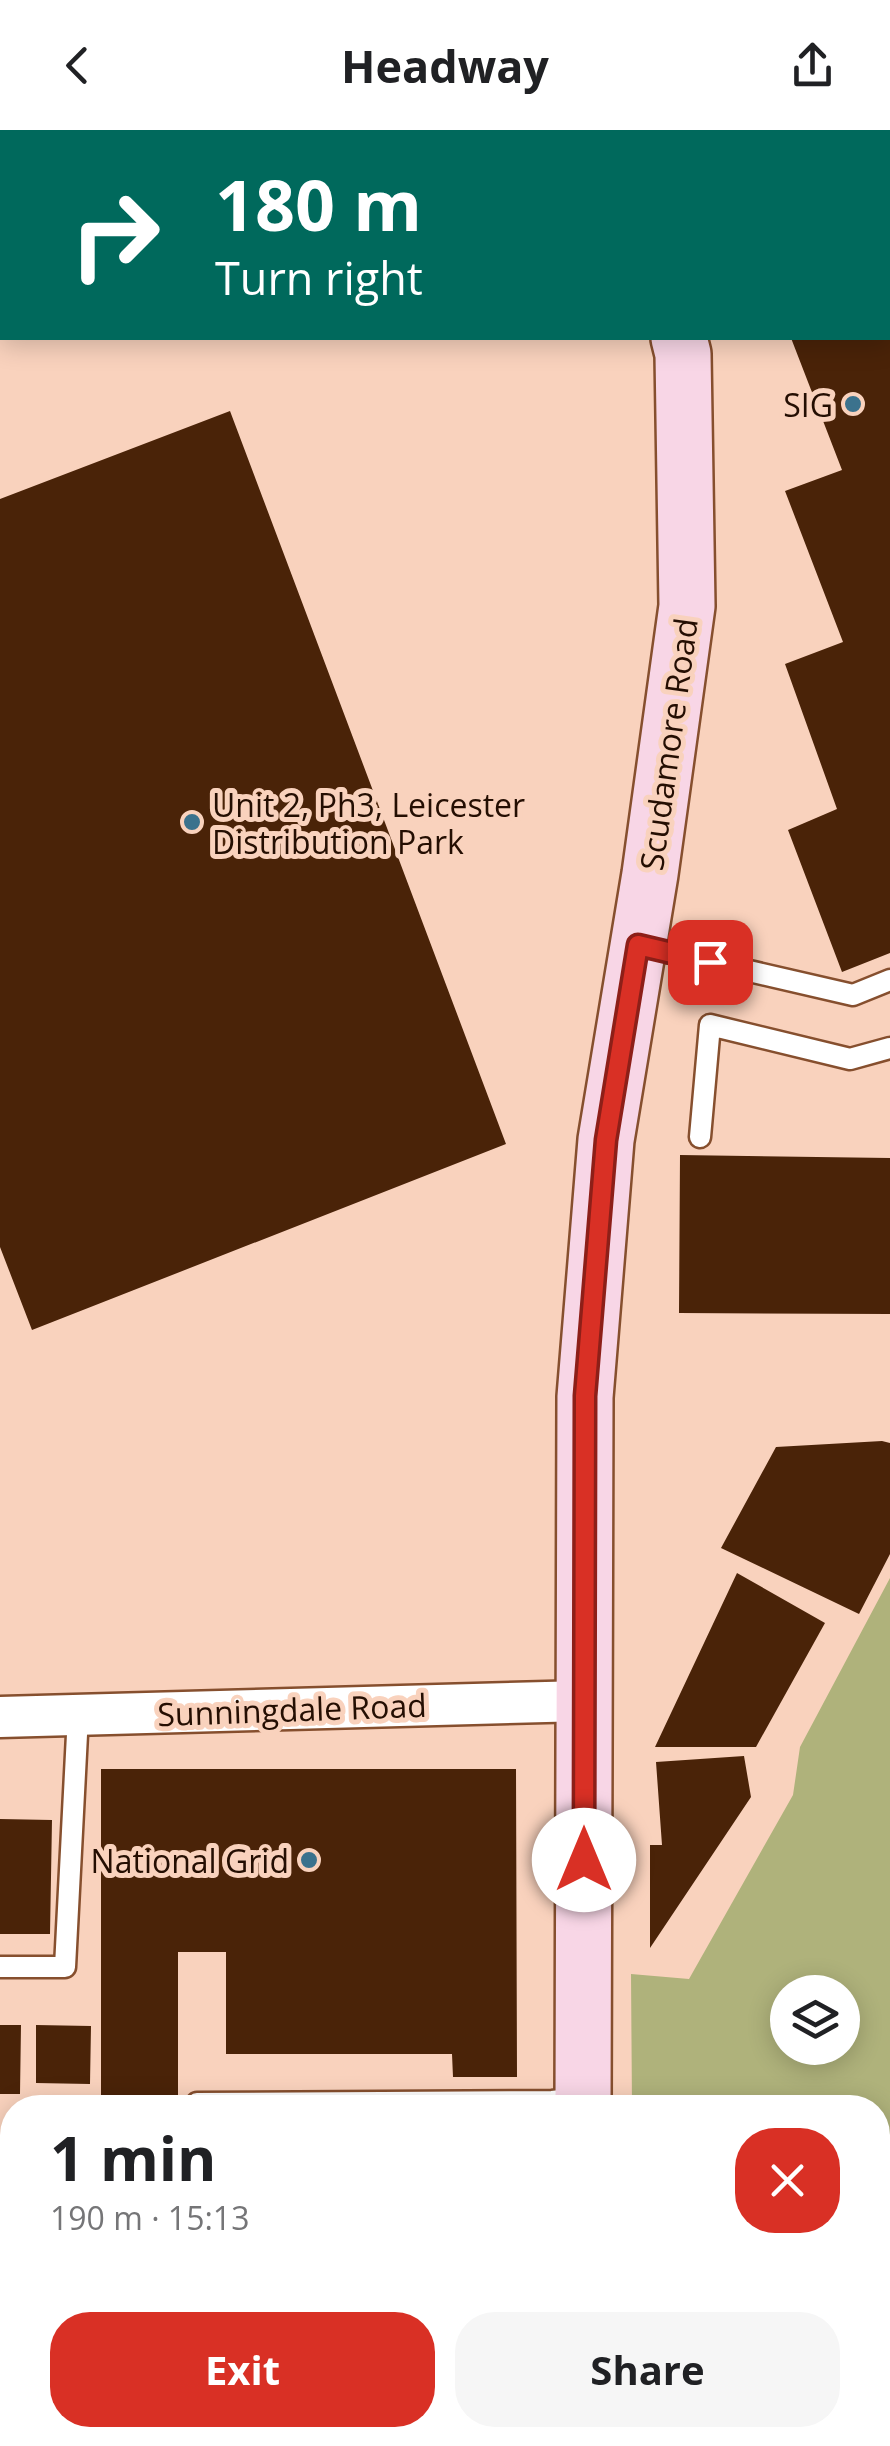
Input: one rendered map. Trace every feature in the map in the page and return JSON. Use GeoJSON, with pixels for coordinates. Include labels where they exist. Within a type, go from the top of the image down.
{"type":"FeatureCollection","features":[{"type":"Feature","properties":{"kind":"street","name":"Scudamore Road"},"geometry":{"type":"LineString","coordinates":[[583,2095],[585,1396],[606,1140],[687,606],[684,354],[680,340]]}},
{"type":"Feature","properties":{"kind":"street","name":"Sunningdale Road"},"geometry":{"type":"LineString","coordinates":[[0,1717],[584,1701]]}},
{"type":"Feature","properties":{"kind":"lane"},"geometry":{"type":"LineString","coordinates":[[638,945],[853,995],[890,980]]}},
{"type":"Feature","properties":{"kind":"lane"},"geometry":{"type":"LineString","coordinates":[[700,1137],[710,1026],[850,1059],[890,1048]]}},
{"type":"Feature","properties":{"kind":"lane"},"geometry":{"type":"LineString","coordinates":[[0,1967],[66,1968],[78,1715]]}},
{"type":"Feature","properties":{"kind":"green space"},"geometry":{"type":"Polygon","coordinates":[[[890,1578],[890,2095],[632,2095],[631,1974],[689,1979],[793,1795],[800,1747],[890,1578]]]}},
{"type":"Feature","properties":{"kind":"building","name":"SIG"},"geometry":{"type":"Polygon","coordinates":[[[792,340],[890,340],[890,953],[842,972],[788,830],[837,809],[785,664],[843,642],[785,491],[842,470],[792,340]]]}},
{"type":"Feature","properties":{"kind":"building","name":"Unit 2, Ph3, Leicester Distribution Park"},"geometry":{"type":"Polygon","coordinates":[[[230,411],[506,1144],[32,1330],[0,1247],[0,499],[230,411]]]}},
{"type":"Feature","properties":{"kind":"building"},"geometry":{"type":"Polygon","coordinates":[[[680,1155],[890,1158],[890,1314],[679,1313],[680,1155]]]}},
{"type":"Feature","properties":{"kind":"building"},"geometry":{"type":"Polygon","coordinates":[[[890,1443],[890,1554],[859,1614],[721,1548],[776,1447],[890,1443]]]}},
{"type":"Feature","properties":{"kind":"building"},"geometry":{"type":"Polygon","coordinates":[[[737,1573],[825,1623],[756,1747],[655,1747],[737,1573]]]}},
{"type":"Feature","properties":{"kind":"building"},"geometry":{"type":"Polygon","coordinates":[[[744,1756],[751,1797],[650,1948],[650,1845],[662,1845],[656,1762],[744,1756]]]}},
{"type":"Feature","properties":{"kind":"building","name":"National Grid"},"geometry":{"type":"Polygon","coordinates":[[[101,1769],[516,1769],[517,2077],[453,2077],[452,2054],[226,2054],[226,1952],[178,1952],[178,2095],[101,2095],[101,1769]]]}},
{"type":"Feature","properties":{"kind":"building"},"geometry":{"type":"Polygon","coordinates":[[[0,1819],[52,1820],[50,1934],[0,1934],[0,1819]]]}},
{"type":"Feature","properties":{"kind":"building"},"geometry":{"type":"Polygon","coordinates":[[[0,2025],[21,2025],[20,2094],[0,2094],[0,2025]]]}},
{"type":"Feature","properties":{"kind":"building"},"geometry":{"type":"Polygon","coordinates":[[[36,2025],[91,2026],[90,2084],[36,2083],[36,2025]]]}},
{"type":"Feature","properties":{"kind":"place","name":"SIG"},"geometry":{"type":"Point","coordinates":[853,404]}},
{"type":"Feature","properties":{"kind":"place","name":"Unit 2, Ph3, Leicester Distribution Park"},"geometry":{"type":"Point","coordinates":[192,822]}},
{"type":"Feature","properties":{"kind":"place","name":"National Grid"},"geometry":{"type":"Point","coordinates":[309,1860]}},
{"type":"Feature","properties":{"kind":"route"},"geometry":{"type":"LineString","coordinates":[[584,1860],[585,1396],[606,1140],[638,945],[710,962]]}}]}
